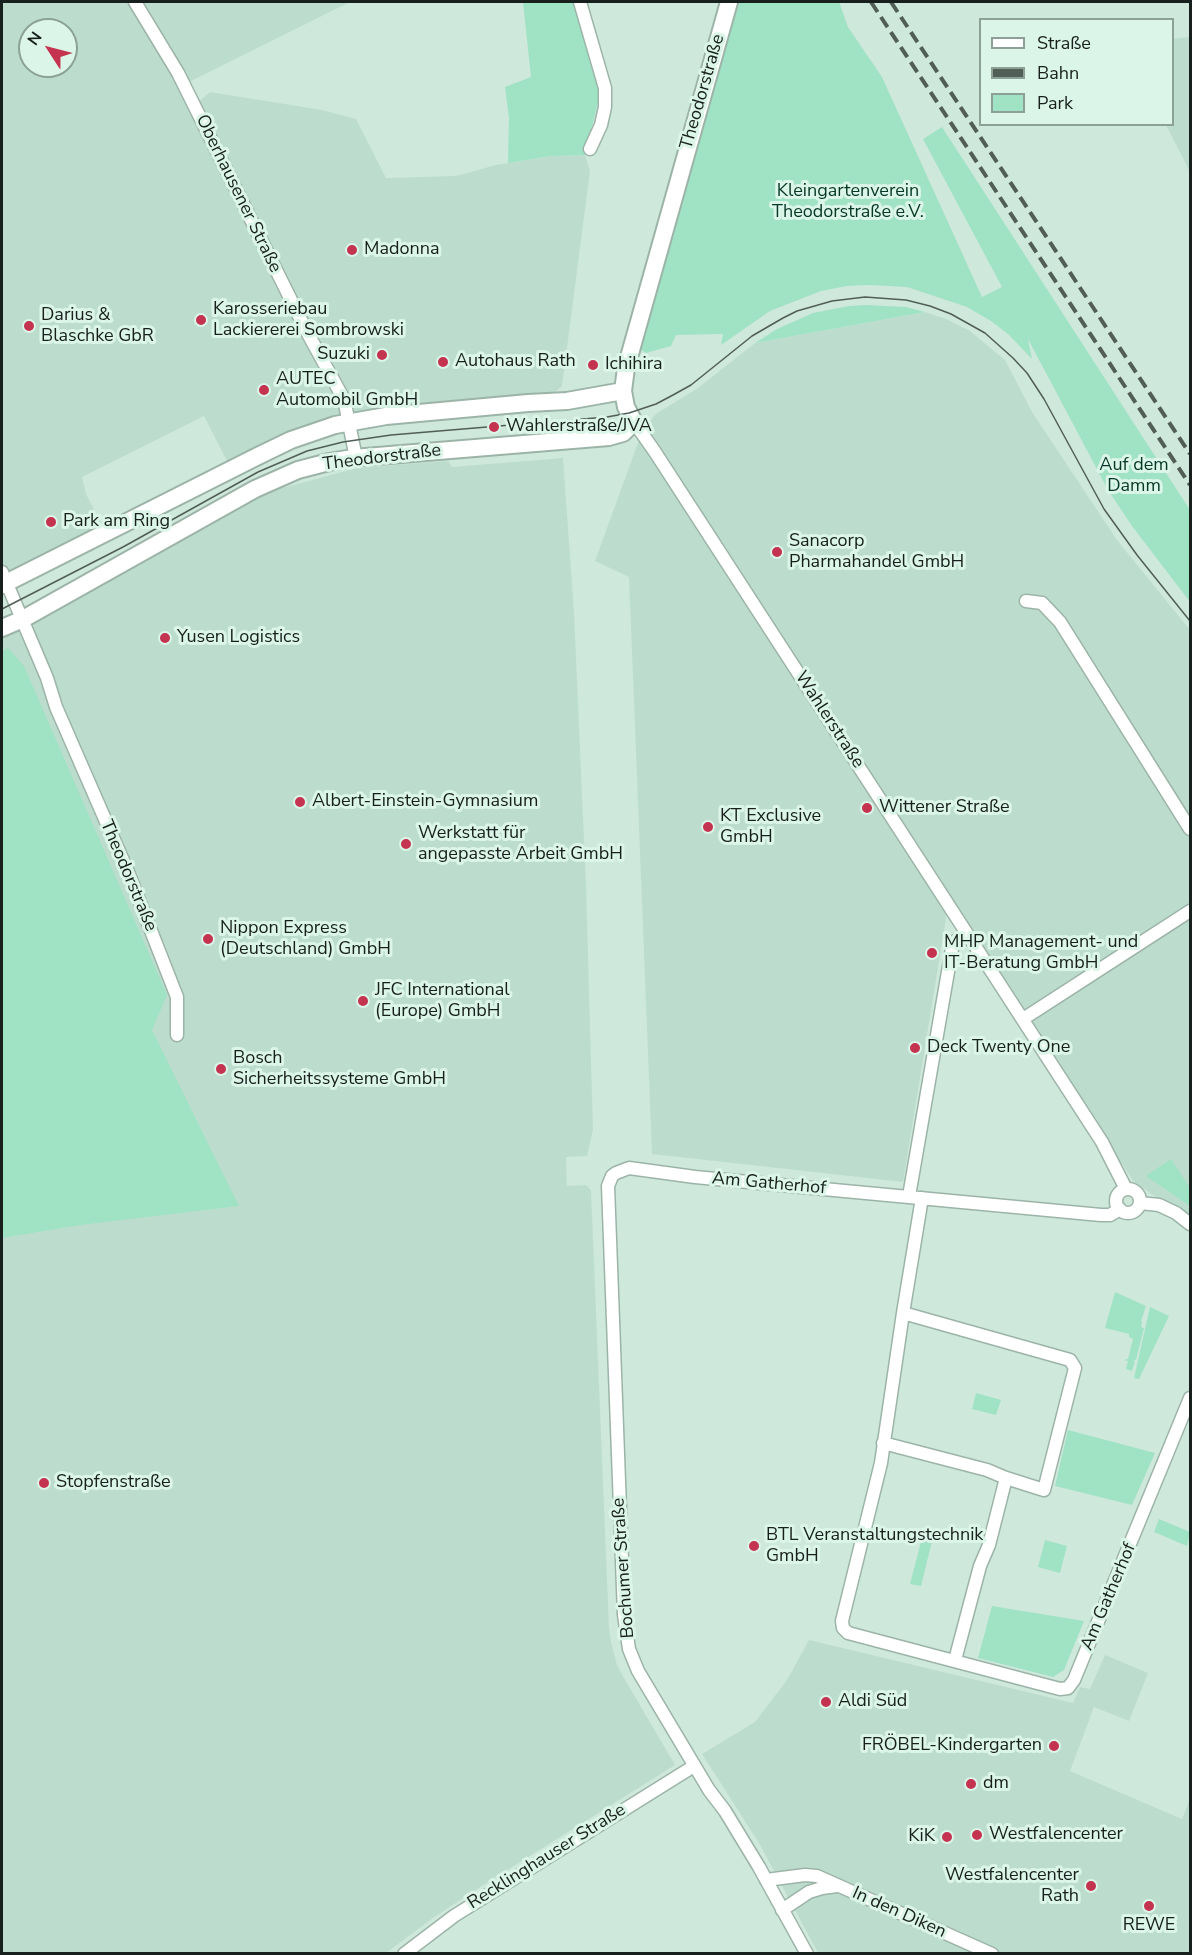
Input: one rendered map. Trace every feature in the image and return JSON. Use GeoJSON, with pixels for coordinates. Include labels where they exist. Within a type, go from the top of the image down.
{"type":"FeatureCollection","features":[{"type":"Feature","properties":{"kind":"main road","name":"Theodorstraße"},"geometry":{"type":"LineString","coordinates":[[2,628],[23,619],[263,486],[298,471],[329,462],[356,458],[609,437],[623,432],[634,422],[626,407],[623,391],[624,376],[729,2]]}},
{"type":"Feature","properties":{"kind":"main road","name":"Theodorstraße"},"geometry":{"type":"LineString","coordinates":[[3,580],[291,440],[349,421],[567,401],[623,391]]}},
{"type":"Feature","properties":{"kind":"street","name":"Oberhausener Straße"},"geometry":{"type":"LineString","coordinates":[[135,2],[186,88],[296,310],[341,394],[356,458]]}},
{"type":"Feature","properties":{"kind":"street"},"geometry":{"type":"LineString","coordinates":[[580,2],[605,88],[605,107],[601,125],[590,149]]}},
{"type":"Feature","properties":{"kind":"street","name":"Wahlerstraße"},"geometry":{"type":"LineString","coordinates":[[634,422],[1102,1142],[1126,1189]]}},
{"type":"Feature","properties":{"kind":"street","name":"Theodorstraße"},"geometry":{"type":"LineString","coordinates":[[3,580],[23,619],[56,707],[128,872],[177,997],[177,1035]]}},
{"type":"Feature","properties":{"kind":"street"},"geometry":{"type":"LineString","coordinates":[[1026,601],[1042,603],[1060,622],[1191,829]]}},
{"type":"Feature","properties":{"kind":"street"},"geometry":{"type":"LineString","coordinates":[[1023,1019],[1191,911]]}},
{"type":"Feature","properties":{"kind":"street"},"geometry":{"type":"LineString","coordinates":[[909,1196],[953,943],[966,933]]}},
{"type":"Feature","properties":{"kind":"street","name":"Am Gatherhof"},"geometry":{"type":"LineString","coordinates":[[616,1173],[629,1168],[695,1177],[1101,1215],[1110,1215],[1120,1209]]}},
{"type":"Feature","properties":{"kind":"street","name":"Bochumer Straße"},"geometry":{"type":"LineString","coordinates":[[616,1173],[610,1180],[607,1194],[626,1633],[638,1671],[694,1766],[725,1811],[807,1953]]}},
{"type":"Feature","properties":{"kind":"street"},"geometry":{"type":"LineString","coordinates":[[1126,1189],[1137,1192],[1140,1203],[1137,1209],[1130,1213],[1120,1209],[1116,1199],[1120,1192],[1126,1189]]}},
{"type":"Feature","properties":{"kind":"street","name":"Am Gatherhof"},"geometry":{"type":"LineString","coordinates":[[922,1198],[881,1463],[842,1621],[843,1628],[848,1633],[1060,1689],[1068,1688],[1074,1680],[1191,1398]]}},
{"type":"Feature","properties":{"kind":"street"},"geometry":{"type":"LineString","coordinates":[[1140,1203],[1159,1205],[1191,1224]]}},
{"type":"Feature","properties":{"kind":"street"},"geometry":{"type":"LineString","coordinates":[[883,1443],[987,1470],[1044,1490],[1075,1368],[1070,1360],[903,1312]]}},
{"type":"Feature","properties":{"kind":"street"},"geometry":{"type":"LineString","coordinates":[[955,1660],[980,1566],[990,1545],[1006,1478]]}},
{"type":"Feature","properties":{"kind":"street","name":"Recklinghauser Straße"},"geometry":{"type":"LineString","coordinates":[[404,1953],[464,1910],[694,1766]]}},
{"type":"Feature","properties":{"kind":"street","name":"In den Diken"},"geometry":{"type":"LineString","coordinates":[[766,1880],[805,1875],[817,1876],[992,1953]]}},
{"type":"Feature","properties":{"kind":"street","name":"In den Diken"},"geometry":{"type":"LineString","coordinates":[[782,1910],[809,1892],[838,1886]]}},
{"type":"Feature","properties":{"kind":"shaded area"},"geometry":{"type":"Polygon","coordinates":[[[2,2],[350,2],[189,82],[198,102],[210,92],[322,110],[356,119],[386,178],[456,176],[496,165],[551,156],[585,155],[590,171],[562,386],[552,395],[376,411],[325,418],[228,463],[204,416],[82,477],[86,494],[102,525],[60,549],[2,576],[2,2]]]}},
{"type":"Feature","properties":{"kind":"shaded area"},"geometry":{"type":"Polygon","coordinates":[[[1190,37],[1190,172],[1167,126],[1174,126],[1174,39],[1190,37]]]}},
{"type":"Feature","properties":{"kind":"shaded area"},"geometry":{"type":"Polygon","coordinates":[[[925,312],[970,331],[1005,360],[1032,412],[1117,540],[1190,630],[1190,1220],[1134,1182],[949,900],[903,1182],[652,1154],[629,577],[595,561],[643,429],[656,414],[698,388],[755,343],[925,312]]]}},
{"type":"Feature","properties":{"kind":"shaded area"},"geometry":{"type":"Polygon","coordinates":[[[563,458],[574,612],[586,885],[593,1130],[587,1156],[566,1157],[567,1186],[586,1185],[591,1190],[611,1642],[617,1665],[675,1765],[474,1891],[386,1953],[2,1954],[2,637],[267,492],[357,468],[448,461],[452,467],[563,458]]]}},
{"type":"Feature","properties":{"kind":"shaded area"},"geometry":{"type":"Polygon","coordinates":[[[809,1640],[1073,1703],[1080,1687],[1090,1689],[1105,1655],[1148,1673],[1129,1721],[1094,1707],[1070,1771],[1182,1819],[1190,1799],[1190,1953],[818,1953],[759,1843],[702,1754],[755,1722],[787,1680],[809,1640]]]}},
{"type":"Feature","properties":{"kind":"green space"},"geometry":{"type":"Polygon","coordinates":[[[523,2],[576,2],[597,74],[599,98],[585,155],[551,156],[508,163],[509,118],[505,87],[531,77],[523,2]]]}},
{"type":"Feature","properties":{"kind":"green space"},"geometry":{"type":"Polygon","coordinates":[[[736,2],[839,2],[848,27],[882,77],[982,297],[1002,287],[923,139],[942,127],[1190,510],[1190,602],[1132,526],[1108,490],[1028,339],[1032,359],[1008,334],[967,307],[907,287],[847,286],[821,291],[770,311],[721,345],[723,334],[676,335],[671,346],[646,353],[640,349],[736,2]]]}},
{"type":"Feature","properties":{"kind":"green space"},"geometry":{"type":"Polygon","coordinates":[[[866,305],[906,307],[925,312],[755,343],[777,329],[813,313],[866,305]]]}},
{"type":"Feature","properties":{"kind":"green space"},"geometry":{"type":"Polygon","coordinates":[[[8,648],[24,666],[167,995],[152,1030],[239,1206],[80,1225],[2,1238],[2,651],[8,648]]]}},
{"type":"Feature","properties":{"kind":"green space"},"geometry":{"type":"Polygon","coordinates":[[[1171,1159],[1190,1188],[1190,1206],[1146,1176],[1171,1159]]]}},
{"type":"Feature","properties":{"kind":"green space"},"geometry":{"type":"Polygon","coordinates":[[[1115,1292],[1146,1306],[1141,1321],[1141,1327],[1144,1328],[1136,1360],[1133,1360],[1135,1361],[1132,1371],[1126,1369],[1128,1361],[1124,1360],[1128,1359],[1133,1339],[1129,1337],[1129,1334],[1105,1328],[1115,1292]]]}},
{"type":"Feature","properties":{"kind":"green space"},"geometry":{"type":"Polygon","coordinates":[[[1150,1307],[1169,1316],[1139,1379],[1134,1378],[1150,1307]]]}},
{"type":"Feature","properties":{"kind":"green space"},"geometry":{"type":"Polygon","coordinates":[[[976,1393],[1001,1400],[996,1415],[972,1409],[976,1393]]]}},
{"type":"Feature","properties":{"kind":"green space"},"geometry":{"type":"Polygon","coordinates":[[[1068,1430],[1155,1453],[1132,1505],[1055,1486],[1068,1430]]]}},
{"type":"Feature","properties":{"kind":"green space"},"geometry":{"type":"Polygon","coordinates":[[[1159,1519],[1190,1532],[1187,1546],[1154,1532],[1159,1519]]]}},
{"type":"Feature","properties":{"kind":"green space"},"geometry":{"type":"Polygon","coordinates":[[[924,1530],[934,1533],[921,1586],[910,1584],[924,1530]]]}},
{"type":"Feature","properties":{"kind":"green space"},"geometry":{"type":"Polygon","coordinates":[[[1045,1540],[1067,1546],[1060,1573],[1038,1567],[1045,1540]]]}},
{"type":"Feature","properties":{"kind":"green space"},"geometry":{"type":"Polygon","coordinates":[[[992,1606],[1084,1621],[1064,1670],[1053,1677],[978,1658],[992,1606]]]}},
{"type":"Feature","properties":{"kind":"tram line"},"geometry":{"type":"LineString","coordinates":[[2,609],[123,547],[258,472],[307,451],[343,442],[391,435],[607,417],[629,413],[656,404],[691,385],[752,336],[797,311],[832,301],[865,297],[906,300],[951,314],[985,333],[1013,358],[1027,373],[1044,399],[1104,509],[1137,555],[1190,621]]}},
{"type":"Feature","properties":{"kind":"railway"},"geometry":{"type":"LineString","coordinates":[[871,2],[1190,485]]}},
{"type":"Feature","properties":{"kind":"railway"},"geometry":{"type":"LineString","coordinates":[[891,2],[1190,454]]}},
{"type":"Feature","properties":{"kind":"place","name":"Madonna"},"geometry":{"type":"Point","coordinates":[352,250]}},
{"type":"Feature","properties":{"kind":"place","name":"Karosseriebau Lackiererei Sombrowski"},"geometry":{"type":"Point","coordinates":[201,320]}},
{"type":"Feature","properties":{"kind":"place","name":"Darius & Blaschke GbR"},"geometry":{"type":"Point","coordinates":[29,326]}},
{"type":"Feature","properties":{"kind":"place","name":"Suzuki"},"geometry":{"type":"Point","coordinates":[382,355]}},
{"type":"Feature","properties":{"kind":"place","name":"Autohaus Rath"},"geometry":{"type":"Point","coordinates":[443,362]}},
{"type":"Feature","properties":{"kind":"place","name":"Ichihira"},"geometry":{"type":"Point","coordinates":[593,365]}},
{"type":"Feature","properties":{"kind":"place","name":"AUTEC Automobil GmbH"},"geometry":{"type":"Point","coordinates":[264,390]}},
{"type":"Feature","properties":{"kind":"place","name":"Wahlerstraße/JVA"},"geometry":{"type":"Point","coordinates":[494,427]}},
{"type":"Feature","properties":{"kind":"place","name":"Park am Ring"},"geometry":{"type":"Point","coordinates":[51,522]}},
{"type":"Feature","properties":{"kind":"place","name":"Sanacorp Pharmahandel GmbH"},"geometry":{"type":"Point","coordinates":[777,552]}},
{"type":"Feature","properties":{"kind":"place","name":"Yusen Logistics"},"geometry":{"type":"Point","coordinates":[165,638]}},
{"type":"Feature","properties":{"kind":"place","name":"Albert-Einstein-Gymnasium"},"geometry":{"type":"Point","coordinates":[300,802]}},
{"type":"Feature","properties":{"kind":"place","name":"Wittener Straße"},"geometry":{"type":"Point","coordinates":[867,808]}},
{"type":"Feature","properties":{"kind":"place","name":"KT Exclusive GmbH"},"geometry":{"type":"Point","coordinates":[708,827]}},
{"type":"Feature","properties":{"kind":"place","name":"Werkstatt für angepasste Arbeit GmbH"},"geometry":{"type":"Point","coordinates":[406,844]}},
{"type":"Feature","properties":{"kind":"place","name":"Nippon Express (Deutschland) GmbH"},"geometry":{"type":"Point","coordinates":[208,939]}},
{"type":"Feature","properties":{"kind":"place","name":"MHP Management- und IT-Beratung GmbH"},"geometry":{"type":"Point","coordinates":[932,953]}},
{"type":"Feature","properties":{"kind":"place","name":"JFC International (Europe) GmbH"},"geometry":{"type":"Point","coordinates":[363,1001]}},
{"type":"Feature","properties":{"kind":"place","name":"Deck Twenty One"},"geometry":{"type":"Point","coordinates":[915,1048]}},
{"type":"Feature","properties":{"kind":"place","name":"Bosch Sicherheitssysteme GmbH"},"geometry":{"type":"Point","coordinates":[221,1069]}},
{"type":"Feature","properties":{"kind":"place","name":"Stopfenstraße"},"geometry":{"type":"Point","coordinates":[44,1483]}},
{"type":"Feature","properties":{"kind":"place","name":"BTL Veranstaltungstechnik GmbH"},"geometry":{"type":"Point","coordinates":[754,1546]}},
{"type":"Feature","properties":{"kind":"place","name":"Aldi Süd"},"geometry":{"type":"Point","coordinates":[826,1702]}},
{"type":"Feature","properties":{"kind":"place","name":"FRÖBEL-Kindergarten"},"geometry":{"type":"Point","coordinates":[1054,1746]}},
{"type":"Feature","properties":{"kind":"place","name":"dm"},"geometry":{"type":"Point","coordinates":[971,1784]}},
{"type":"Feature","properties":{"kind":"place","name":"Westfalencenter"},"geometry":{"type":"Point","coordinates":[977,1835]}},
{"type":"Feature","properties":{"kind":"place","name":"KiK"},"geometry":{"type":"Point","coordinates":[947,1837]}},
{"type":"Feature","properties":{"kind":"place","name":"Westfalencenter Rath"},"geometry":{"type":"Point","coordinates":[1091,1886]}},
{"type":"Feature","properties":{"kind":"place","name":"REWE"},"geometry":{"type":"Point","coordinates":[1149,1906]}},
{"type":"Feature","properties":{"kind":"park label","name":"Kleingartenverein Theodorstraße e.V."},"geometry":{"type":"Point","coordinates":[848,202]}},
{"type":"Feature","properties":{"kind":"park label","name":"Auf dem Damm"},"geometry":{"type":"Point","coordinates":[1134,476]}}]}
